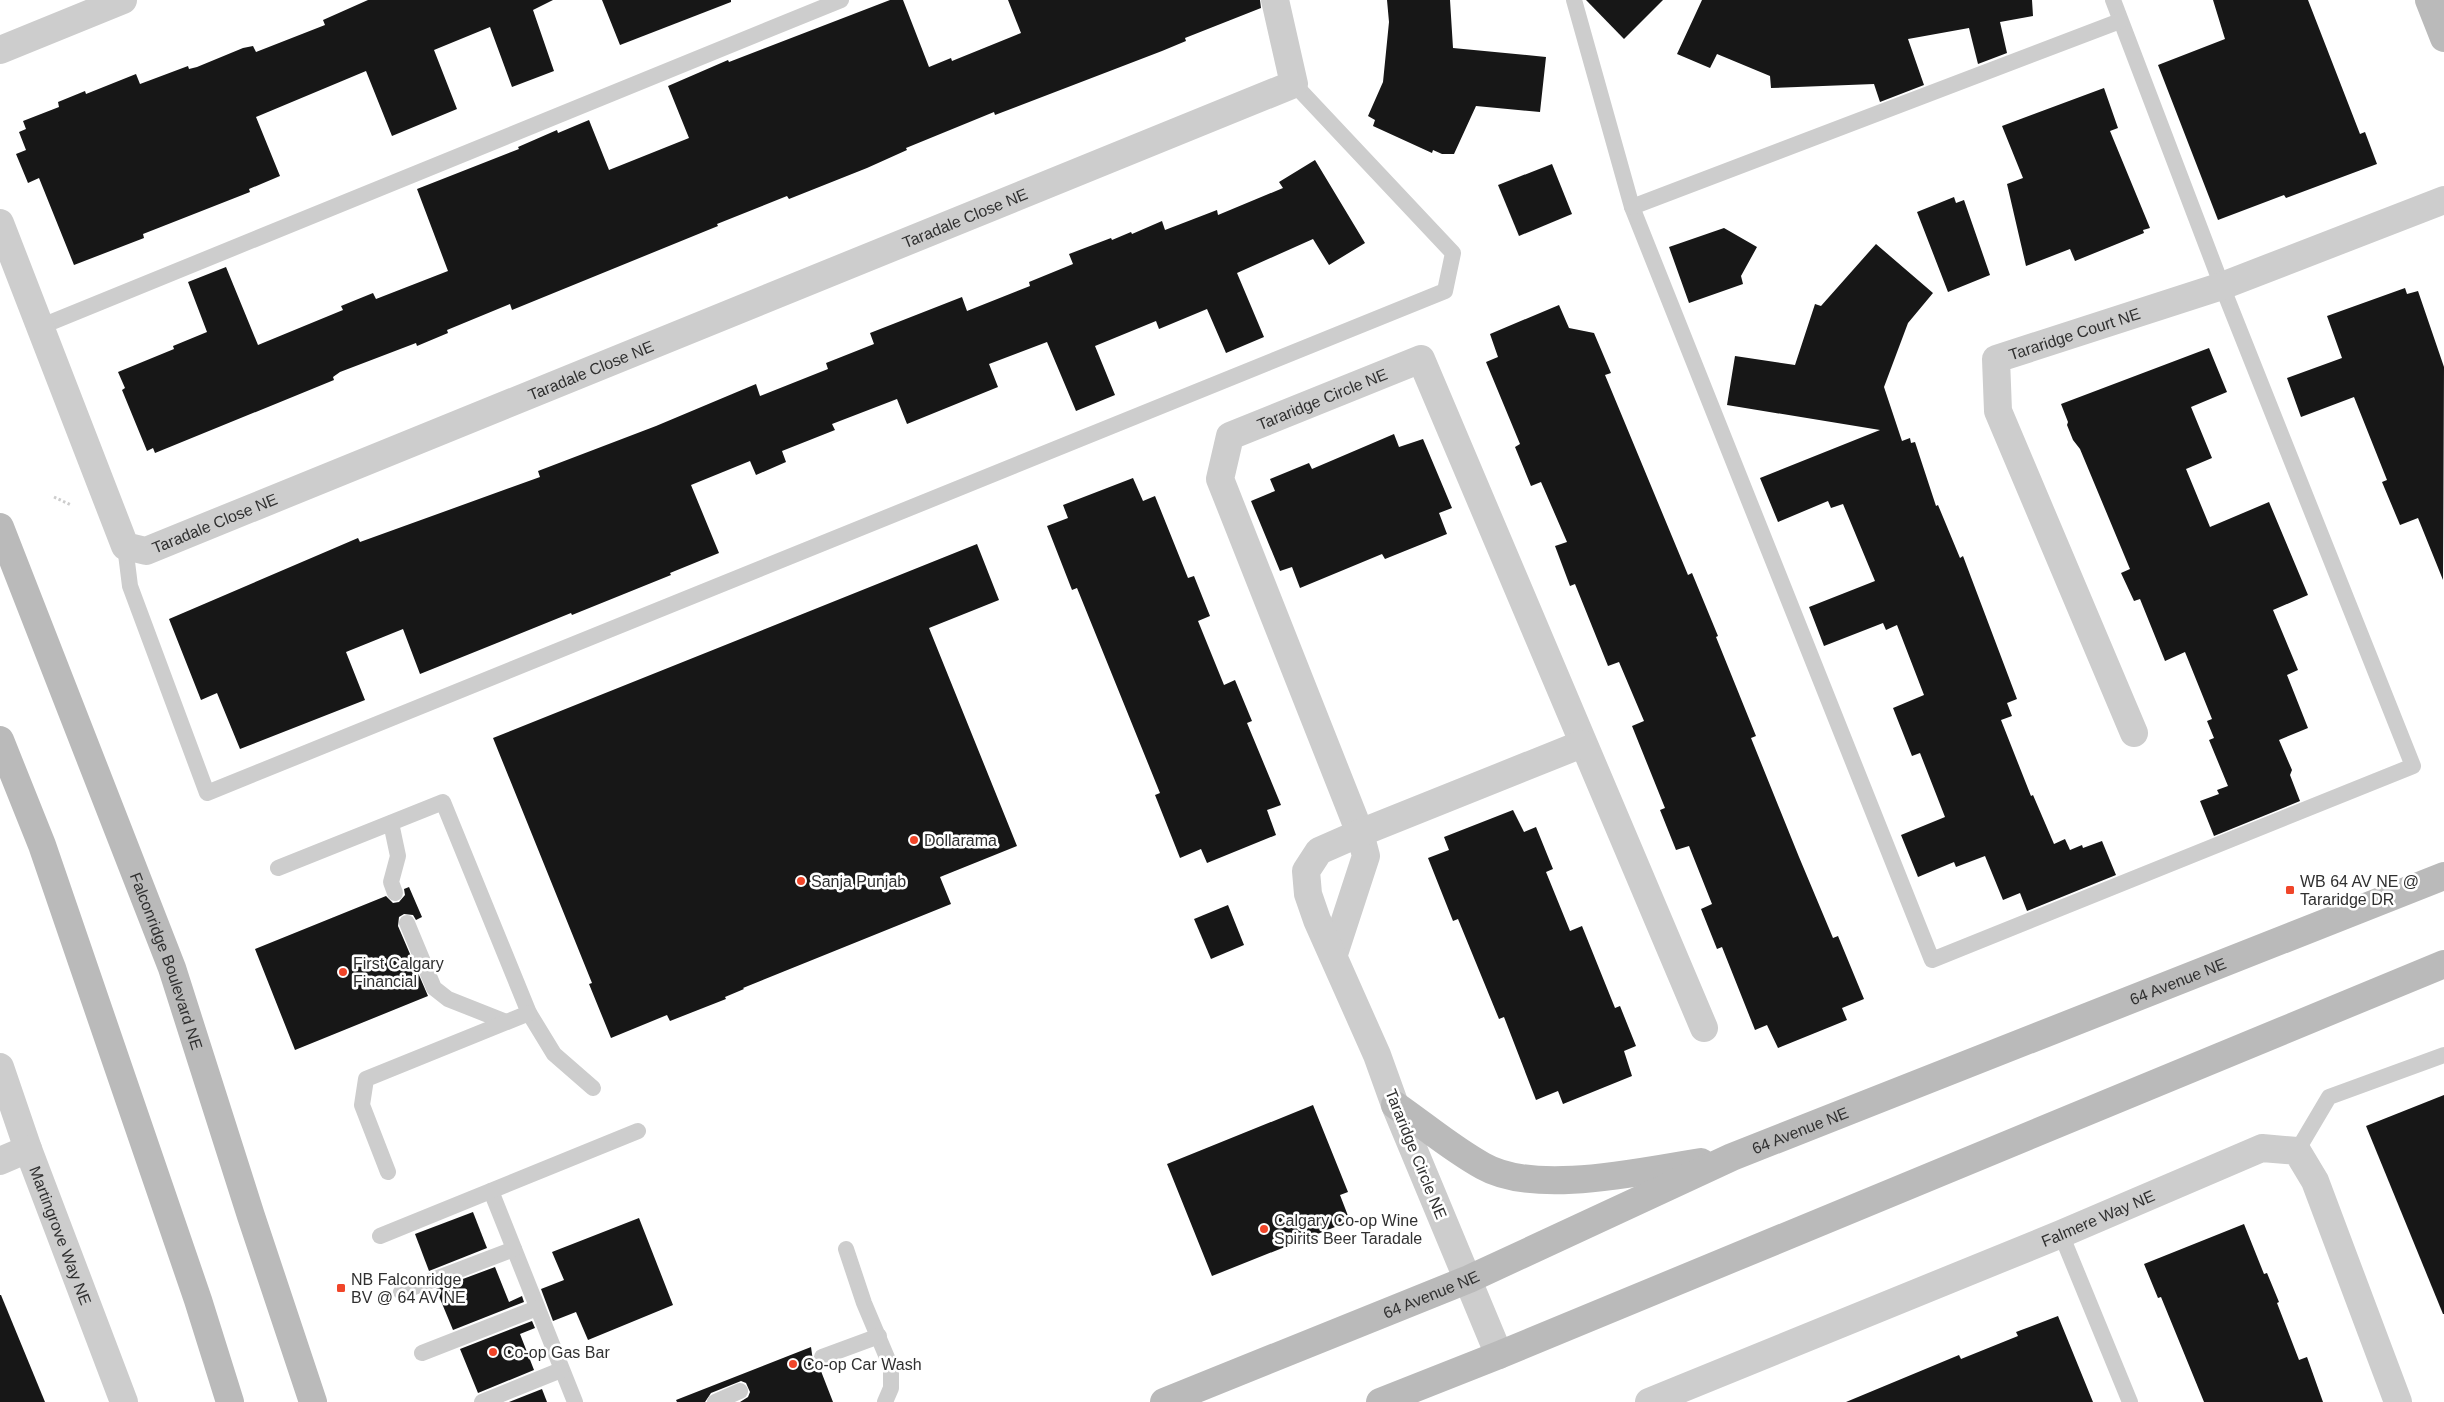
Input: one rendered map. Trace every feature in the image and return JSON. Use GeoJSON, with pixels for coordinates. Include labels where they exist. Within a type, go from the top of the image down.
{"type":"FeatureCollection","features":[{"type":"Feature","properties":{"kind":"main road"},"geometry":{"type":"LineString","coordinates":[[2429,0],[2444,38]]}},
{"type":"Feature","properties":{"kind":"main road","name":"Falconridge Boulevard NE"},"geometry":{"type":"LineString","coordinates":[[0,527],[172,968],[313,1402]]}},
{"type":"Feature","properties":{"kind":"main road"},"geometry":{"type":"LineString","coordinates":[[0,740],[42,845],[198,1300],[230,1402]]}},
{"type":"Feature","properties":{"kind":"main road","name":"64 Avenue NE"},"geometry":{"type":"LineString","coordinates":[[1164,1402],[1469,1279],[1732,1157],[2444,876]]}},
{"type":"Feature","properties":{"kind":"main road"},"geometry":{"type":"LineString","coordinates":[[1380,1402],[1499,1355],[2444,964]]}},
{"type":"Feature","properties":{"kind":"main road"},"geometry":{"type":"LineString","coordinates":[[1395,1105],[1484,1167],[1512,1176],[1578,1181],[1732,1157]]}},
{"type":"Feature","properties":{"kind":"street"},"geometry":{"type":"LineString","coordinates":[[0,50],[122,0]]}},
{"type":"Feature","properties":{"kind":"street"},"geometry":{"type":"LineString","coordinates":[[1275,0],[1294,84]]}},
{"type":"Feature","properties":{"kind":"street","name":"Taradale Close NE"},"geometry":{"type":"LineString","coordinates":[[125,546],[146,551],[1294,84]]}},
{"type":"Feature","properties":{"kind":"street","name":"Tararidge Court NE"},"geometry":{"type":"LineString","coordinates":[[2134,734],[1998,412],[1996,359],[2222,286],[2444,200]]}},
{"type":"Feature","properties":{"kind":"street"},"geometry":{"type":"LineString","coordinates":[[0,223],[42,326],[125,546]]}},
{"type":"Feature","properties":{"kind":"street","name":"Tararidge Circle NE"},"geometry":{"type":"LineString","coordinates":[[1334,954],[1366,856],[1360,833],[1220,480],[1230,436],[1421,359],[1582,744],[1704,1028]]}},
{"type":"Feature","properties":{"kind":"street","name":"Tararidge Circle NE"},"geometry":{"type":"LineString","coordinates":[[1499,1355],[1395,1105],[1377,1055],[1334,954],[1317,920],[1308,894],[1306,870],[1319,852],[1360,833],[1582,744]]}},
{"type":"Feature","properties":{"kind":"street","name":"Martingrove Way NE"},"geometry":{"type":"LineString","coordinates":[[0,1067],[28,1149],[124,1402]]}},
{"type":"Feature","properties":{"kind":"street","name":"Falmere Way NE"},"geometry":{"type":"LineString","coordinates":[[1649,1402],[2061,1234],[2262,1148],[2297,1151]]}},
{"type":"Feature","properties":{"kind":"street"},"geometry":{"type":"LineString","coordinates":[[0,1161],[28,1149]]}},
{"type":"Feature","properties":{"kind":"street"},"geometry":{"type":"LineString","coordinates":[[2297,1151],[2315,1181],[2398,1402]]}},
{"type":"Feature","properties":{"kind":"lane"},"geometry":{"type":"LineString","coordinates":[[42,326],[841,0]]}},
{"type":"Feature","properties":{"kind":"lane"},"geometry":{"type":"LineString","coordinates":[[1574,0],[1632,207],[1932,960],[2413,766],[2222,286],[2113,0]]}},
{"type":"Feature","properties":{"kind":"lane"},"geometry":{"type":"LineString","coordinates":[[1632,207],[2120,22]]}},
{"type":"Feature","properties":{"kind":"lane"},"geometry":{"type":"LineString","coordinates":[[125,546],[130,586],[207,793],[1445,291],[1453,253],[1294,84]]}},
{"type":"Feature","properties":{"kind":"lane"},"geometry":{"type":"LineString","coordinates":[[278,868],[443,802],[529,1013],[554,1054],[592,1088]]}},
{"type":"Feature","properties":{"kind":"lane"},"geometry":{"type":"LineString","coordinates":[[391,823],[398,856],[391,882],[395,893]]}},
{"type":"Feature","properties":{"kind":"lane"},"geometry":{"type":"LineString","coordinates":[[407,924],[434,988],[448,999],[506,1022]]}},
{"type":"Feature","properties":{"kind":"lane"},"geometry":{"type":"LineString","coordinates":[[388,1172],[362,1105],[366,1079],[529,1013]]}},
{"type":"Feature","properties":{"kind":"lane"},"geometry":{"type":"LineString","coordinates":[[2297,1151],[2329,1097],[2444,1055]]}},
{"type":"Feature","properties":{"kind":"lane"},"geometry":{"type":"LineString","coordinates":[[380,1236],[638,1132]]}},
{"type":"Feature","properties":{"kind":"lane"},"geometry":{"type":"LineString","coordinates":[[491,1191],[575,1402]]}},
{"type":"Feature","properties":{"kind":"lane"},"geometry":{"type":"LineString","coordinates":[[2061,1234],[2130,1402]]}},
{"type":"Feature","properties":{"kind":"lane"},"geometry":{"type":"LineString","coordinates":[[401,1292],[514,1249]]}},
{"type":"Feature","properties":{"kind":"lane"},"geometry":{"type":"LineString","coordinates":[[846,1249],[864,1303],[891,1367],[891,1388],[885,1402]]}},
{"type":"Feature","properties":{"kind":"lane"},"geometry":{"type":"LineString","coordinates":[[422,1353],[537,1308]]}},
{"type":"Feature","properties":{"kind":"lane"},"geometry":{"type":"LineString","coordinates":[[822,1356],[879,1336]]}},
{"type":"Feature","properties":{"kind":"lane"},"geometry":{"type":"LineString","coordinates":[[482,1402],[561,1370]]}},
{"type":"Feature","properties":{"kind":"lane"},"geometry":{"type":"LineString","coordinates":[[715,1402],[740,1392]]}},
{"type":"Feature","properties":{"kind":"building"},"geometry":{"type":"Polygon","coordinates":[[[368,0],[553,0],[533,10],[554,71],[512,87],[490,27],[434,50],[457,109],[392,136],[366,71],[256,117],[280,176],[249,189],[250,192],[143,234],[144,238],[74,265],[39,178],[28,183],[16,154],[26,150],[19,132],[26,129],[23,121],[59,107],[58,102],[85,91],[86,94],[136,74],[140,84],[188,66],[189,69],[197,67],[243,48],[253,46],[256,52],[325,25],[323,20],[368,0]]]}},
{"type":"Feature","properties":{"kind":"building"},"geometry":{"type":"Polygon","coordinates":[[[602,0],[731,0],[731,2],[620,45],[602,0]]]}},
{"type":"Feature","properties":{"kind":"building"},"geometry":{"type":"Polygon","coordinates":[[[890,0],[903,0],[929,67],[951,58],[952,61],[1021,33],[1008,0],[1260,0],[1261,8],[1185,38],[1186,41],[1162,51],[995,115],[994,112],[906,148],[907,150],[867,168],[789,199],[787,196],[717,224],[718,226],[512,310],[510,304],[447,330],[448,333],[417,346],[416,343],[340,372],[333,377],[334,380],[155,453],[153,448],[147,451],[122,390],[125,388],[118,372],[174,349],[173,346],[207,332],[188,282],[226,267],[258,345],[343,310],[341,306],[373,293],[376,299],[448,271],[417,189],[519,149],[518,147],[557,130],[558,133],[589,120],[609,170],[689,138],[668,86],[728,60],[729,62],[890,0]]]}},
{"type":"Feature","properties":{"kind":"building"},"geometry":{"type":"Polygon","coordinates":[[[1387,0],[1450,0],[1453,48],[1546,57],[1540,112],[1476,106],[1454,154],[1442,154],[1433,150],[1432,153],[1373,126],[1375,120],[1368,116],[1383,82],[1389,22],[1387,0]]]}},
{"type":"Feature","properties":{"kind":"building"},"geometry":{"type":"Polygon","coordinates":[[[1586,0],[1663,0],[1624,39],[1586,0]]]}},
{"type":"Feature","properties":{"kind":"building"},"geometry":{"type":"Polygon","coordinates":[[[1702,0],[2032,0],[2033,16],[2000,22],[2007,53],[1978,64],[1969,28],[1908,39],[1924,85],[1880,102],[1874,84],[1771,88],[1770,76],[1717,54],[1710,68],[1677,54],[1702,0]]]}},
{"type":"Feature","properties":{"kind":"building"},"geometry":{"type":"Polygon","coordinates":[[[2213,0],[2308,0],[2360,134],[2365,132],[2377,164],[2286,198],[2284,195],[2218,220],[2158,65],[2225,39],[2213,0]]]}},
{"type":"Feature","properties":{"kind":"building"},"geometry":{"type":"Polygon","coordinates":[[[2104,88],[2118,128],[2110,131],[2150,228],[2143,230],[2144,233],[2075,261],[2070,249],[2026,266],[2007,184],[2023,178],[2002,126],[2104,88]]]}},
{"type":"Feature","properties":{"kind":"building"},"geometry":{"type":"Polygon","coordinates":[[[1315,160],[1365,243],[1329,265],[1313,239],[1237,273],[1264,337],[1226,353],[1207,309],[1159,329],[1156,321],[1095,346],[1115,395],[1076,411],[1047,342],[989,364],[998,387],[907,424],[897,399],[832,424],[835,430],[782,451],[786,462],[756,475],[750,461],[691,485],[719,553],[670,573],[671,575],[420,674],[403,629],[346,652],[365,700],[240,749],[217,693],[201,700],[169,619],[358,538],[360,542],[540,477],[538,471],[656,426],[756,384],[760,396],[828,369],[826,363],[874,344],[870,333],[962,297],[967,311],[1030,286],[1029,282],[1073,264],[1069,254],[1111,238],[1112,240],[1131,232],[1132,234],[1162,221],[1165,230],[1217,210],[1218,215],[1283,188],[1279,182],[1315,160]]]}},
{"type":"Feature","properties":{"kind":"building"},"geometry":{"type":"Polygon","coordinates":[[[1552,164],[1572,214],[1519,236],[1498,185],[1552,164]]]}},
{"type":"Feature","properties":{"kind":"building"},"geometry":{"type":"Polygon","coordinates":[[[1954,197],[1956,203],[1964,200],[1990,275],[1948,292],[1917,212],[1954,197]]]}},
{"type":"Feature","properties":{"kind":"building"},"geometry":{"type":"Polygon","coordinates":[[[1724,228],[1757,247],[1741,276],[1743,284],[1689,303],[1669,247],[1724,228]]]}},
{"type":"Feature","properties":{"kind":"building"},"geometry":{"type":"Polygon","coordinates":[[[1876,244],[1933,293],[1908,323],[1884,387],[1902,441],[1910,438],[1911,443],[1915,442],[1936,506],[1938,505],[1960,558],[1963,556],[2017,699],[2007,703],[2012,716],[2001,720],[2031,796],[2033,795],[2054,844],[2065,839],[2070,850],[2082,845],[2083,848],[2102,841],[2116,875],[2027,911],[2020,893],[2003,900],[1985,856],[1956,867],[1954,862],[1918,877],[1901,835],[1945,817],[1920,753],[1912,756],[1893,708],[1924,695],[1897,625],[1886,630],[1883,623],[1824,646],[1809,607],[1875,581],[1843,504],[1831,508],[1828,501],[1778,522],[1760,478],[1880,430],[1727,405],[1735,356],[1795,365],[1815,304],[1821,306],[1876,244]]]}},
{"type":"Feature","properties":{"kind":"building"},"geometry":{"type":"Polygon","coordinates":[[[2405,288],[2407,294],[2418,291],[2444,367],[2443,580],[2418,518],[2400,525],[2382,482],[2387,480],[2354,397],[2301,417],[2287,378],[2342,358],[2327,316],[2405,288]]]}},
{"type":"Feature","properties":{"kind":"building"},"geometry":{"type":"Polygon","coordinates":[[[1559,305],[1569,328],[1594,333],[1611,373],[1605,375],[1688,575],[1692,573],[1718,636],[1716,637],[1756,736],[1751,738],[1799,857],[1833,938],[1838,936],[1864,999],[1842,1008],[1847,1020],[1778,1048],[1767,1025],[1755,1030],[1722,947],[1717,949],[1701,909],[1712,904],[1689,846],[1676,850],[1660,810],[1665,808],[1632,726],[1644,721],[1619,662],[1608,666],[1575,584],[1570,586],[1555,546],[1567,542],[1541,482],[1531,486],[1515,447],[1520,444],[1486,362],[1498,357],[1490,334],[1559,305]]]}},
{"type":"Feature","properties":{"kind":"building"},"geometry":{"type":"Polygon","coordinates":[[[2209,348],[2227,392],[2191,407],[2212,458],[2186,469],[2210,527],[2269,502],[2308,595],[2273,610],[2298,670],[2287,675],[2308,728],[2279,740],[2292,770],[2290,775],[2300,801],[2214,836],[2200,801],[2219,794],[2217,790],[2228,786],[2209,740],[2214,738],[2207,721],[2212,719],[2185,652],[2165,661],[2140,599],[2134,601],[2121,573],[2130,569],[2080,449],[2073,440],[2061,404],[2209,348]]]}},
{"type":"Feature","properties":{"kind":"building"},"geometry":{"type":"Polygon","coordinates":[[[1394,434],[1399,447],[1423,439],[1452,508],[1439,513],[1447,534],[1385,559],[1382,554],[1300,588],[1292,567],[1280,571],[1251,501],[1275,491],[1270,479],[1309,463],[1312,469],[1394,434]]]}},
{"type":"Feature","properties":{"kind":"building"},"geometry":{"type":"Polygon","coordinates":[[[1133,478],[1143,501],[1155,496],[1188,578],[1194,576],[1210,616],[1198,621],[1224,685],[1235,680],[1252,721],[1247,723],[1281,805],[1267,810],[1276,835],[1207,863],[1201,849],[1180,858],[1155,795],[1160,793],[1077,588],[1072,590],[1047,526],[1068,518],[1063,505],[1133,478]]]}},
{"type":"Feature","properties":{"kind":"building"},"geometry":{"type":"Polygon","coordinates":[[[977,544],[999,600],[929,628],[1017,846],[940,877],[951,904],[743,988],[725,997],[726,999],[670,1021],[667,1015],[611,1038],[589,984],[592,983],[493,738],[977,544]]]}},
{"type":"Feature","properties":{"kind":"building"},"geometry":{"type":"Polygon","coordinates":[[[1513,810],[1524,832],[1536,827],[1553,869],[1546,872],[1570,931],[1582,926],[1615,1008],[1620,1006],[1636,1046],[1624,1051],[1632,1076],[1563,1104],[1558,1091],[1536,1100],[1504,1017],[1499,1019],[1458,919],[1453,921],[1428,858],[1449,850],[1444,837],[1513,810]]]}},
{"type":"Feature","properties":{"kind":"building","name":"First Calgary Financial"},"geometry":{"type":"Polygon","coordinates":[[[409,887],[422,917],[416,920],[413,915],[404,914],[399,917],[398,926],[428,996],[295,1050],[255,949],[386,896],[393,903],[399,902],[405,895],[404,889],[409,887]]]}},
{"type":"Feature","properties":{"kind":"building"},"geometry":{"type":"Polygon","coordinates":[[[1228,905],[1244,945],[1211,959],[1194,919],[1228,905]]]}},
{"type":"Feature","properties":{"kind":"building"},"geometry":{"type":"Polygon","coordinates":[[[2444,1095],[2444,1314],[2443,1314],[2366,1126],[2444,1095]]]}},
{"type":"Feature","properties":{"kind":"building"},"geometry":{"type":"Polygon","coordinates":[[[1313,1105],[1348,1192],[1340,1195],[1350,1221],[1212,1276],[1167,1164],[1313,1105]]]}},
{"type":"Feature","properties":{"kind":"building"},"geometry":{"type":"Polygon","coordinates":[[[473,1212],[487,1248],[429,1271],[415,1234],[473,1212]]]}},
{"type":"Feature","properties":{"kind":"building"},"geometry":{"type":"Polygon","coordinates":[[[639,1218],[673,1305],[588,1340],[576,1312],[553,1321],[541,1289],[564,1280],[552,1252],[639,1218]]]}},
{"type":"Feature","properties":{"kind":"building"},"geometry":{"type":"Polygon","coordinates":[[[2244,1224],[2264,1274],[2267,1273],[2279,1302],[2277,1303],[2299,1360],[2307,1357],[2323,1402],[2204,1402],[2161,1297],[2158,1298],[2144,1264],[2244,1224]]]}},
{"type":"Feature","properties":{"kind":"building"},"geometry":{"type":"Polygon","coordinates":[[[495,1267],[509,1302],[522,1296],[524,1302],[453,1330],[436,1289],[495,1267]]]}},
{"type":"Feature","properties":{"kind":"building"},"geometry":{"type":"Polygon","coordinates":[[[1,1295],[45,1402],[0,1402],[1,1295]]]}},
{"type":"Feature","properties":{"kind":"building"},"geometry":{"type":"Polygon","coordinates":[[[2058,1316],[2093,1402],[1846,1402],[1959,1355],[1961,1359],[2018,1336],[2016,1332],[2058,1316]]]}},
{"type":"Feature","properties":{"kind":"building"},"geometry":{"type":"Polygon","coordinates":[[[532,1321],[535,1328],[520,1334],[534,1370],[478,1393],[460,1349],[532,1321]]]}},
{"type":"Feature","properties":{"kind":"building","name":"Co-op Car Wash"},"geometry":{"type":"Polygon","coordinates":[[[811,1347],[813,1361],[819,1366],[833,1402],[740,1402],[748,1397],[750,1392],[746,1383],[741,1381],[711,1393],[705,1402],[677,1402],[676,1400],[811,1347]]]}},
{"type":"Feature","properties":{"kind":"building"},"geometry":{"type":"Polygon","coordinates":[[[542,1389],[547,1402],[509,1402],[542,1389]]]}},
{"type":"Feature","properties":{"kind":"place","name":"Dollarama"},"geometry":{"type":"Point","coordinates":[914,840]}},
{"type":"Feature","properties":{"kind":"place","name":"Sanja Punjab"},"geometry":{"type":"Point","coordinates":[801,881]}},
{"type":"Feature","properties":{"kind":"place","name":"WB 64 AV NE @ Tararidge DR"},"geometry":{"type":"Point","coordinates":[2290,890]}},
{"type":"Feature","properties":{"kind":"place","name":"First Calgary Financial"},"geometry":{"type":"Point","coordinates":[343,972]}},
{"type":"Feature","properties":{"kind":"place","name":"Calgary Co-op Wine Spirits Beer Taradale"},"geometry":{"type":"Point","coordinates":[1264,1229]}},
{"type":"Feature","properties":{"kind":"place","name":"NB Falconridge BV @ 64 AV NE"},"geometry":{"type":"Point","coordinates":[341,1288]}},
{"type":"Feature","properties":{"kind":"place","name":"Co-op Gas Bar"},"geometry":{"type":"Point","coordinates":[493,1352]}},
{"type":"Feature","properties":{"kind":"place","name":"Co-op Car Wash"},"geometry":{"type":"Point","coordinates":[793,1364]}}]}
